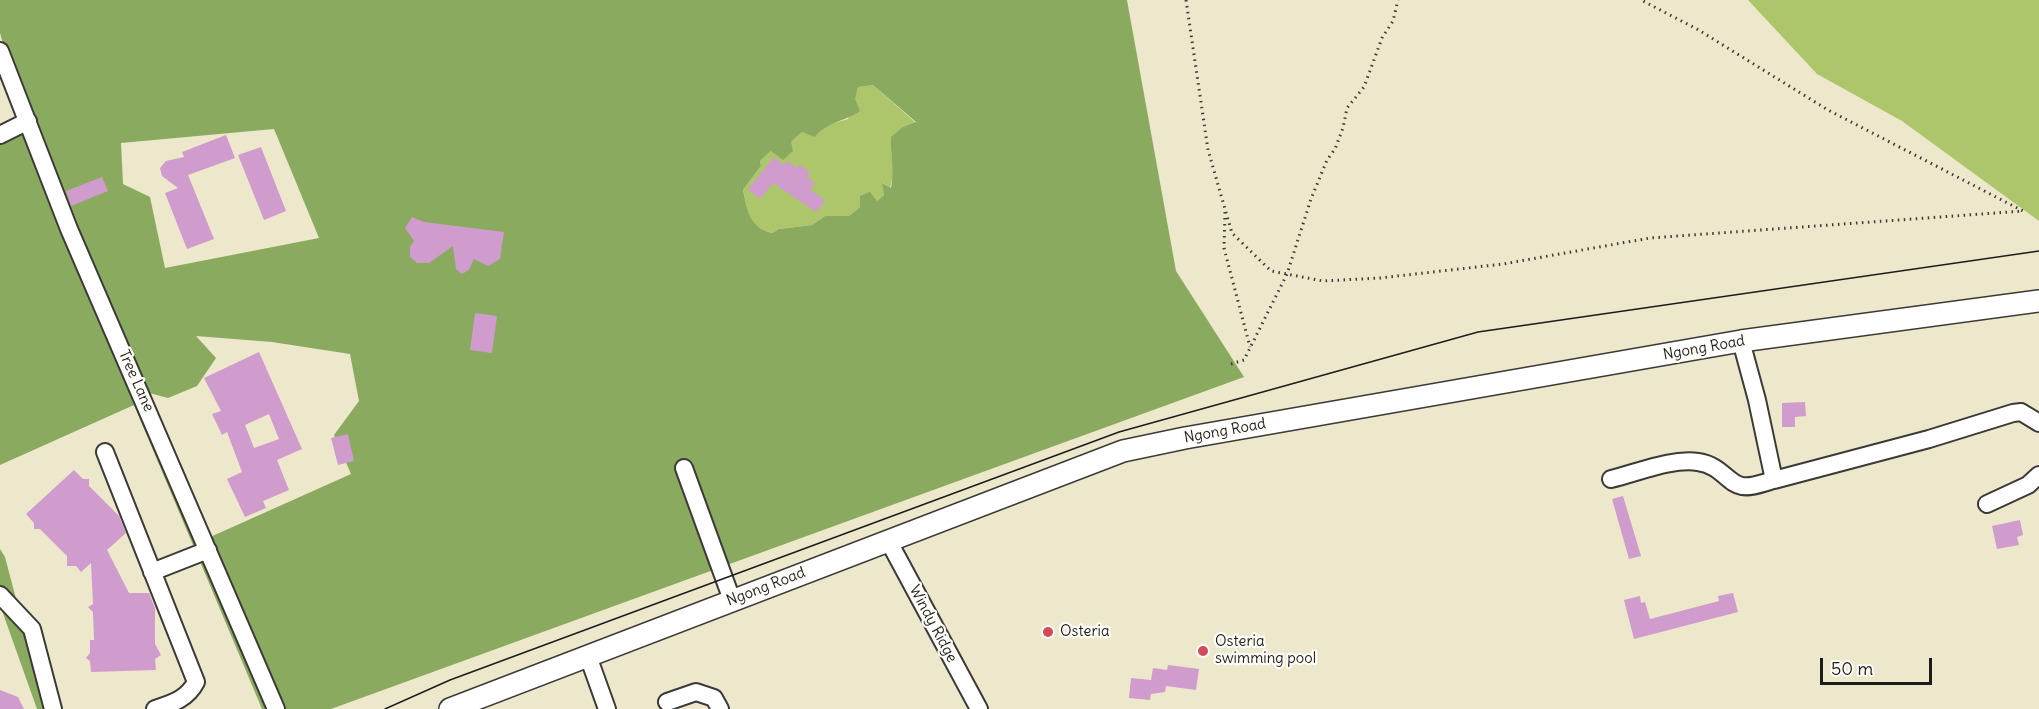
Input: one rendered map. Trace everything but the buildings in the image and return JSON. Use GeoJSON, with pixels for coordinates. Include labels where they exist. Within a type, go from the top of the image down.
{"type":"FeatureCollection","features":[{"type":"Feature","properties":{"kind":"main road","name":"Ngong Road"},"geometry":{"type":"LineString","coordinates":[[450,709],[1123,451],[1153,443],[1741,341],[2039,301]]}},
{"type":"Feature","properties":{"kind":"street","name":"Tree Lane"},"geometry":{"type":"LineString","coordinates":[[0,51],[69,229],[276,709]]}},
{"type":"Feature","properties":{"kind":"street"},"geometry":{"type":"LineString","coordinates":[[0,135],[28,121]]}},
{"type":"Feature","properties":{"kind":"street"},"geometry":{"type":"LineString","coordinates":[[1741,341],[1757,400],[1774,480]]}},
{"type":"Feature","properties":{"kind":"street"},"geometry":{"type":"LineString","coordinates":[[1611,479],[1681,462],[1695,461],[1716,466],[1735,484],[1744,487],[1929,439],[2013,413],[2021,412],[2039,423]]}},
{"type":"Feature","properties":{"kind":"street"},"geometry":{"type":"LineString","coordinates":[[105,452],[196,682],[191,692],[181,700],[155,709]]}},
{"type":"Feature","properties":{"kind":"street"},"geometry":{"type":"LineString","coordinates":[[684,468],[732,600]]}},
{"type":"Feature","properties":{"kind":"street"},"geometry":{"type":"LineString","coordinates":[[1987,504],[2028,485],[2039,475]]}},
{"type":"Feature","properties":{"kind":"street","name":"Windy Ridge"},"geometry":{"type":"LineString","coordinates":[[888,540],[979,709]]}},
{"type":"Feature","properties":{"kind":"street"},"geometry":{"type":"LineString","coordinates":[[152,572],[208,550]]}},
{"type":"Feature","properties":{"kind":"street"},"geometry":{"type":"LineString","coordinates":[[0,595],[32,628],[53,709]]}},
{"type":"Feature","properties":{"kind":"street"},"geometry":{"type":"LineString","coordinates":[[588,656],[607,709]]}},
{"type":"Feature","properties":{"kind":"street"},"geometry":{"type":"LineString","coordinates":[[667,702],[696,692],[714,698],[720,709]]}},
{"type":"Feature","properties":{"kind":"path"},"geometry":{"type":"LineString","coordinates":[[1186,0],[1208,150],[1232,233],[1271,271],[1323,281],[1380,278],[1503,264],[1650,238],[2023,211],[1828,110],[1697,28],[1641,0]]}},
{"type":"Feature","properties":{"kind":"path"},"geometry":{"type":"LineString","coordinates":[[1231,364],[1244,360],[1287,274],[1311,199],[1343,128],[1347,108],[1364,87],[1382,38],[1393,21],[1398,0]]}},
{"type":"Feature","properties":{"kind":"path"},"geometry":{"type":"LineString","coordinates":[[1225,207],[1224,248],[1250,347]]}},
{"type":"Feature","properties":{"kind":"green space"},"geometry":{"type":"Polygon","coordinates":[[[0,0],[1127,0],[1176,271],[1244,377],[331,709],[262,709],[134,405],[0,465],[0,129],[24,116],[0,33],[0,0]],[[873,85],[858,87],[855,99],[860,111],[824,128],[815,137],[802,132],[791,142],[793,151],[783,160],[771,151],[760,161],[761,166],[743,190],[748,212],[758,227],[772,233],[779,229],[812,225],[825,216],[849,216],[860,207],[860,196],[870,192],[877,201],[884,195],[882,183],[891,188],[893,175],[891,137],[903,127],[916,122],[873,85]],[[274,129],[121,143],[123,184],[150,197],[165,268],[319,238],[274,129]],[[196,336],[216,358],[197,386],[168,398],[134,389],[208,538],[351,474],[334,435],[359,401],[350,354],[272,342],[196,336]]]}},
{"type":"Feature","properties":{"kind":"green space"},"geometry":{"type":"Polygon","coordinates":[[[1748,0],[2039,0],[2039,221],[1902,121],[1817,74],[1748,0]]]}},
{"type":"Feature","properties":{"kind":"green space"},"geometry":{"type":"Polygon","coordinates":[[[873,85],[916,123],[891,152],[894,172],[890,188],[883,183],[884,195],[877,201],[860,207],[849,216],[825,216],[812,225],[779,229],[772,233],[758,227],[750,218],[743,190],[761,166],[760,161],[771,151],[791,142],[802,132],[848,119],[858,87],[873,85]]]}},
{"type":"Feature","properties":{"kind":"green space"},"geometry":{"type":"Polygon","coordinates":[[[0,549],[5,557],[45,709],[37,709],[0,605],[0,549]]]}},
{"type":"Feature","properties":{"kind":"tram line"},"geometry":{"type":"LineString","coordinates":[[385,709],[450,680],[1119,432],[1478,332],[2039,251]]}},
{"type":"Feature","properties":{"kind":"place","name":"Osteria"},"geometry":{"type":"Point","coordinates":[1048,632]}},
{"type":"Feature","properties":{"kind":"place","name":"Osteria swimming pool"},"geometry":{"type":"Point","coordinates":[1203,651]}}]}
